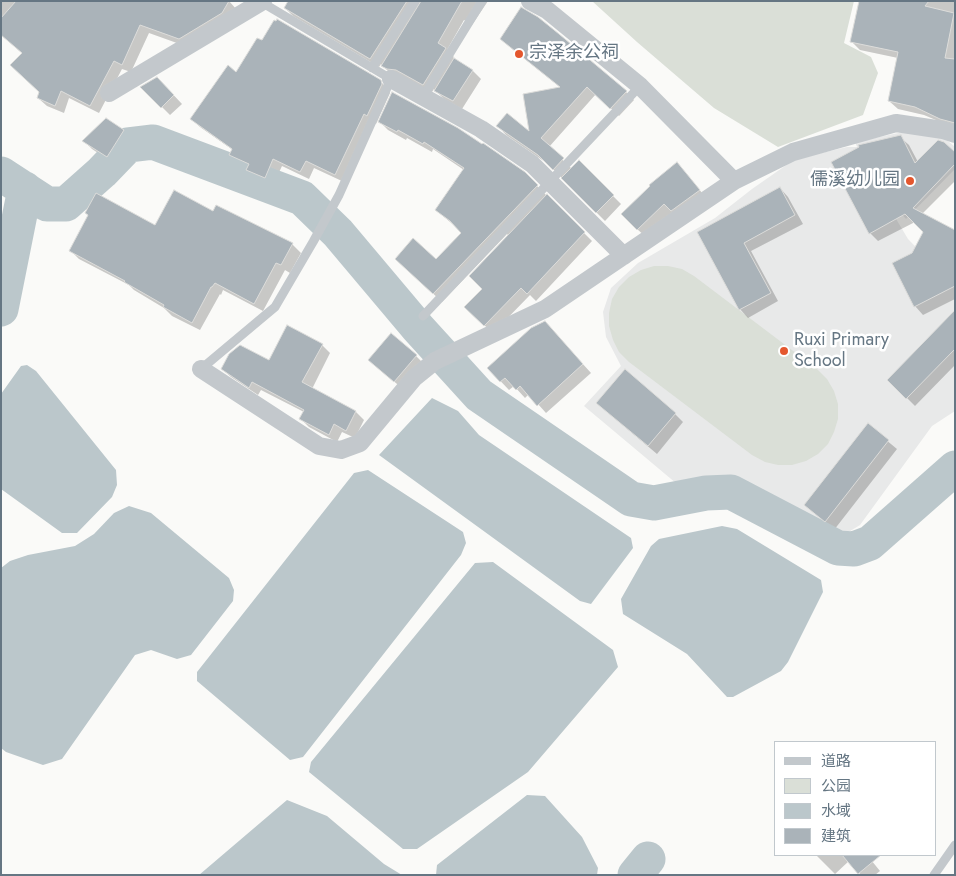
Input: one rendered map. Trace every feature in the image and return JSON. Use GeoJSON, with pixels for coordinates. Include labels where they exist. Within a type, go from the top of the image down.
{"type":"FeatureCollection","features":[{"type":"Feature","properties":{"kind":"street"},"geometry":{"type":"LineString","coordinates":[[530,1],[547,10],[640,86],[734,181]]}},
{"type":"Feature","properties":{"kind":"street"},"geometry":{"type":"LineString","coordinates":[[109,93],[262,2]]}},
{"type":"Feature","properties":{"kind":"street"},"geometry":{"type":"LineString","coordinates":[[391,79],[481,129],[532,164],[624,256]]}},
{"type":"Feature","properties":{"kind":"street"},"geometry":{"type":"LineString","coordinates":[[201,369],[319,446],[341,450],[360,443],[414,378],[435,361],[545,309],[734,181],[793,152],[896,123],[943,130],[955,134]]}},
{"type":"Feature","properties":{"kind":"lane"},"geometry":{"type":"LineString","coordinates":[[372,68],[415,1]]}},
{"type":"Feature","properties":{"kind":"lane"},"geometry":{"type":"LineString","coordinates":[[423,97],[482,1]]}},
{"type":"Feature","properties":{"kind":"lane"},"geometry":{"type":"LineString","coordinates":[[201,369],[275,307],[338,195],[391,79],[262,2]]}},
{"type":"Feature","properties":{"kind":"lane"},"geometry":{"type":"LineString","coordinates":[[423,316],[640,86]]}},
{"type":"Feature","properties":{"kind":"lane"},"geometry":{"type":"LineString","coordinates":[[934,875],[955,845]]}},
{"type":"Feature","properties":{"kind":"shaded area","name":"Ruxi Primary School"},"geometry":{"type":"Polygon","coordinates":[[[903,132],[940,134],[955,147],[955,169],[906,219],[879,190],[908,239],[955,287],[955,411],[932,426],[860,525],[842,536],[817,532],[716,478],[683,489],[584,406],[621,366],[606,337],[603,312],[611,288],[638,263],[715,218],[795,159],[847,147],[857,147],[855,142],[903,132]]]}},
{"type":"Feature","properties":{"kind":"green space"},"geometry":{"type":"Polygon","coordinates":[[[592,1],[854,1],[844,43],[871,57],[878,73],[863,115],[778,147],[714,108],[592,1]]]}},
{"type":"Feature","properties":{"kind":"green space"},"geometry":{"type":"Polygon","coordinates":[[[654,266],[682,269],[694,276],[817,369],[827,379],[834,391],[838,404],[838,419],[828,444],[818,454],[806,461],[792,465],[778,465],[765,462],[752,455],[629,362],[619,352],[609,326],[612,299],[619,287],[629,277],[641,270],[654,266]]]}},
{"type":"Feature","properties":{"kind":"water"},"geometry":{"type":"Polygon","coordinates":[[[27,365],[36,371],[116,470],[117,485],[112,497],[77,533],[62,533],[1,489],[1,394],[21,366],[27,365]]]}},
{"type":"Feature","properties":{"kind":"water"},"geometry":{"type":"Polygon","coordinates":[[[432,398],[458,411],[479,435],[631,538],[633,548],[591,604],[580,601],[379,455],[432,398]]]}},
{"type":"Feature","properties":{"kind":"water"},"geometry":{"type":"Polygon","coordinates":[[[368,470],[463,532],[466,543],[461,555],[303,757],[290,760],[197,681],[197,672],[354,473],[368,470]]]}},
{"type":"Feature","properties":{"kind":"water"},"geometry":{"type":"Polygon","coordinates":[[[129,506],[151,513],[229,578],[234,590],[233,601],[191,655],[177,659],[151,650],[135,655],[62,759],[43,765],[6,752],[1,748],[1,568],[10,561],[28,555],[75,546],[94,534],[114,513],[129,506]]]}},
{"type":"Feature","properties":{"kind":"water"},"geometry":{"type":"Polygon","coordinates":[[[722,526],[737,529],[821,580],[823,592],[788,662],[781,671],[733,697],[727,697],[687,654],[623,614],[621,599],[651,546],[659,539],[722,526]]]}},
{"type":"Feature","properties":{"kind":"water"},"geometry":{"type":"Polygon","coordinates":[[[493,562],[613,650],[618,667],[528,772],[417,849],[403,849],[309,772],[311,762],[475,563],[493,562]]]}},
{"type":"Feature","properties":{"kind":"water"},"geometry":{"type":"Polygon","coordinates":[[[527,795],[545,796],[582,837],[598,868],[597,875],[436,875],[437,865],[527,795]]]}},
{"type":"Feature","properties":{"kind":"water"},"geometry":{"type":"Polygon","coordinates":[[[287,800],[327,816],[384,864],[402,875],[199,875],[287,800]]]}},
{"type":"Feature","properties":{"kind":"building"},"geometry":{"type":"Polygon","coordinates":[[[16,1],[229,1],[222,13],[179,39],[140,25],[122,65],[114,61],[90,106],[61,91],[55,106],[37,98],[39,92],[10,65],[22,53],[1,35],[1,18],[16,1]]]}},
{"type":"Feature","properties":{"kind":"building"},"geometry":{"type":"Polygon","coordinates":[[[288,1],[407,1],[370,59],[284,8],[288,1]]]}},
{"type":"Feature","properties":{"kind":"building"},"geometry":{"type":"Polygon","coordinates":[[[421,1],[462,1],[438,43],[446,48],[423,85],[396,70],[381,66],[421,1]]]}},
{"type":"Feature","properties":{"kind":"building"},"geometry":{"type":"Polygon","coordinates":[[[859,1],[929,1],[925,6],[954,13],[945,58],[955,59],[955,123],[940,119],[915,107],[888,101],[898,52],[850,42],[859,1]]]}},
{"type":"Feature","properties":{"kind":"building"},"geometry":{"type":"Polygon","coordinates":[[[521,7],[538,17],[627,91],[610,109],[587,87],[541,138],[564,158],[553,170],[538,155],[496,126],[507,113],[529,131],[523,94],[560,87],[500,39],[521,7]]]}},
{"type":"Feature","properties":{"kind":"building"},"geometry":{"type":"Polygon","coordinates":[[[277,19],[381,80],[382,84],[367,116],[364,114],[335,175],[306,161],[300,172],[273,159],[265,178],[246,170],[249,164],[229,155],[232,149],[190,119],[228,65],[236,72],[257,38],[262,40],[274,20],[276,21],[277,19]]]}},
{"type":"Feature","properties":{"kind":"building"},"geometry":{"type":"Polygon","coordinates":[[[454,58],[473,70],[453,101],[434,91],[454,58]]]}},
{"type":"Feature","properties":{"kind":"building"},"geometry":{"type":"Polygon","coordinates":[[[157,77],[174,95],[161,108],[140,87],[157,77]]]}},
{"type":"Feature","properties":{"kind":"building"},"geometry":{"type":"Polygon","coordinates":[[[392,92],[483,143],[525,172],[538,185],[433,294],[395,259],[413,238],[436,259],[461,233],[450,221],[435,210],[464,168],[424,142],[423,144],[398,130],[397,132],[378,122],[392,92]]]}},
{"type":"Feature","properties":{"kind":"building"},"geometry":{"type":"Polygon","coordinates":[[[106,118],[124,130],[107,157],[82,141],[106,118]]]}},
{"type":"Feature","properties":{"kind":"building"},"geometry":{"type":"Polygon","coordinates":[[[901,135],[915,163],[938,140],[944,142],[955,152],[955,164],[913,208],[955,230],[955,286],[914,307],[892,263],[912,253],[923,232],[905,214],[869,234],[831,162],[859,147],[858,145],[901,135]]]}},
{"type":"Feature","properties":{"kind":"building"},"geometry":{"type":"Polygon","coordinates":[[[579,160],[614,195],[596,213],[561,178],[579,160]]]}},
{"type":"Feature","properties":{"kind":"building"},"geometry":{"type":"Polygon","coordinates":[[[677,162],[700,190],[671,211],[664,204],[637,230],[621,214],[649,185],[677,162]]]}},
{"type":"Feature","properties":{"kind":"building"},"geometry":{"type":"Polygon","coordinates":[[[780,187],[795,215],[744,243],[771,293],[739,310],[697,232],[780,187]]]}},
{"type":"Feature","properties":{"kind":"building"},"geometry":{"type":"Polygon","coordinates":[[[174,190],[213,211],[216,205],[293,243],[281,265],[276,263],[254,304],[215,283],[192,323],[163,307],[164,305],[125,281],[69,251],[88,215],[85,213],[96,193],[155,225],[174,190]]]}},
{"type":"Feature","properties":{"kind":"building"},"geometry":{"type":"Polygon","coordinates":[[[547,194],[585,232],[527,294],[521,288],[484,326],[464,307],[482,289],[469,276],[547,194]]]}},
{"type":"Feature","properties":{"kind":"building"},"geometry":{"type":"Polygon","coordinates":[[[955,310],[955,349],[906,399],[887,380],[955,310]]]}},
{"type":"Feature","properties":{"kind":"building"},"geometry":{"type":"Polygon","coordinates":[[[545,321],[583,364],[537,406],[520,386],[516,390],[505,378],[500,382],[487,368],[531,328],[545,321]]]}},
{"type":"Feature","properties":{"kind":"building"},"geometry":{"type":"Polygon","coordinates":[[[287,325],[323,344],[302,382],[356,411],[346,431],[334,424],[329,435],[299,419],[304,410],[252,382],[249,388],[221,369],[229,354],[240,345],[269,360],[287,325]]]}},
{"type":"Feature","properties":{"kind":"building"},"geometry":{"type":"Polygon","coordinates":[[[391,333],[417,355],[394,382],[368,360],[391,333]]]}},
{"type":"Feature","properties":{"kind":"building"},"geometry":{"type":"Polygon","coordinates":[[[625,369],[676,413],[648,446],[596,403],[625,369]]]}},
{"type":"Feature","properties":{"kind":"building"},"geometry":{"type":"Polygon","coordinates":[[[868,423],[889,440],[825,522],[804,505],[868,423]]]}},
{"type":"Feature","properties":{"kind":"building"},"geometry":{"type":"Polygon","coordinates":[[[843,856],[880,856],[858,874],[843,856]]]}},
{"type":"Feature","properties":{"kind":"waterway"},"geometry":{"type":"LineString","coordinates":[[1,174],[47,204],[66,204],[102,172],[128,145],[153,142],[302,198],[338,233],[418,328],[479,395],[631,499],[654,503],[706,493],[731,492],[838,548],[854,549],[870,543],[955,468]]}},
{"type":"Feature","properties":{"kind":"waterway"},"geometry":{"type":"LineString","coordinates":[[1,309],[25,189]]}},
{"type":"Feature","properties":{"kind":"waterway"},"geometry":{"type":"LineString","coordinates":[[635,875],[648,859]]}},
{"type":"Feature","properties":{"kind":"place","name":"宗泽余公祠"},"geometry":{"type":"Point","coordinates":[519,54]}},
{"type":"Feature","properties":{"kind":"place","name":"儒溪幼儿园"},"geometry":{"type":"Point","coordinates":[910,181]}},
{"type":"Feature","properties":{"kind":"place","name":"Ruxi Primary School"},"geometry":{"type":"Point","coordinates":[784,351]}}]}
